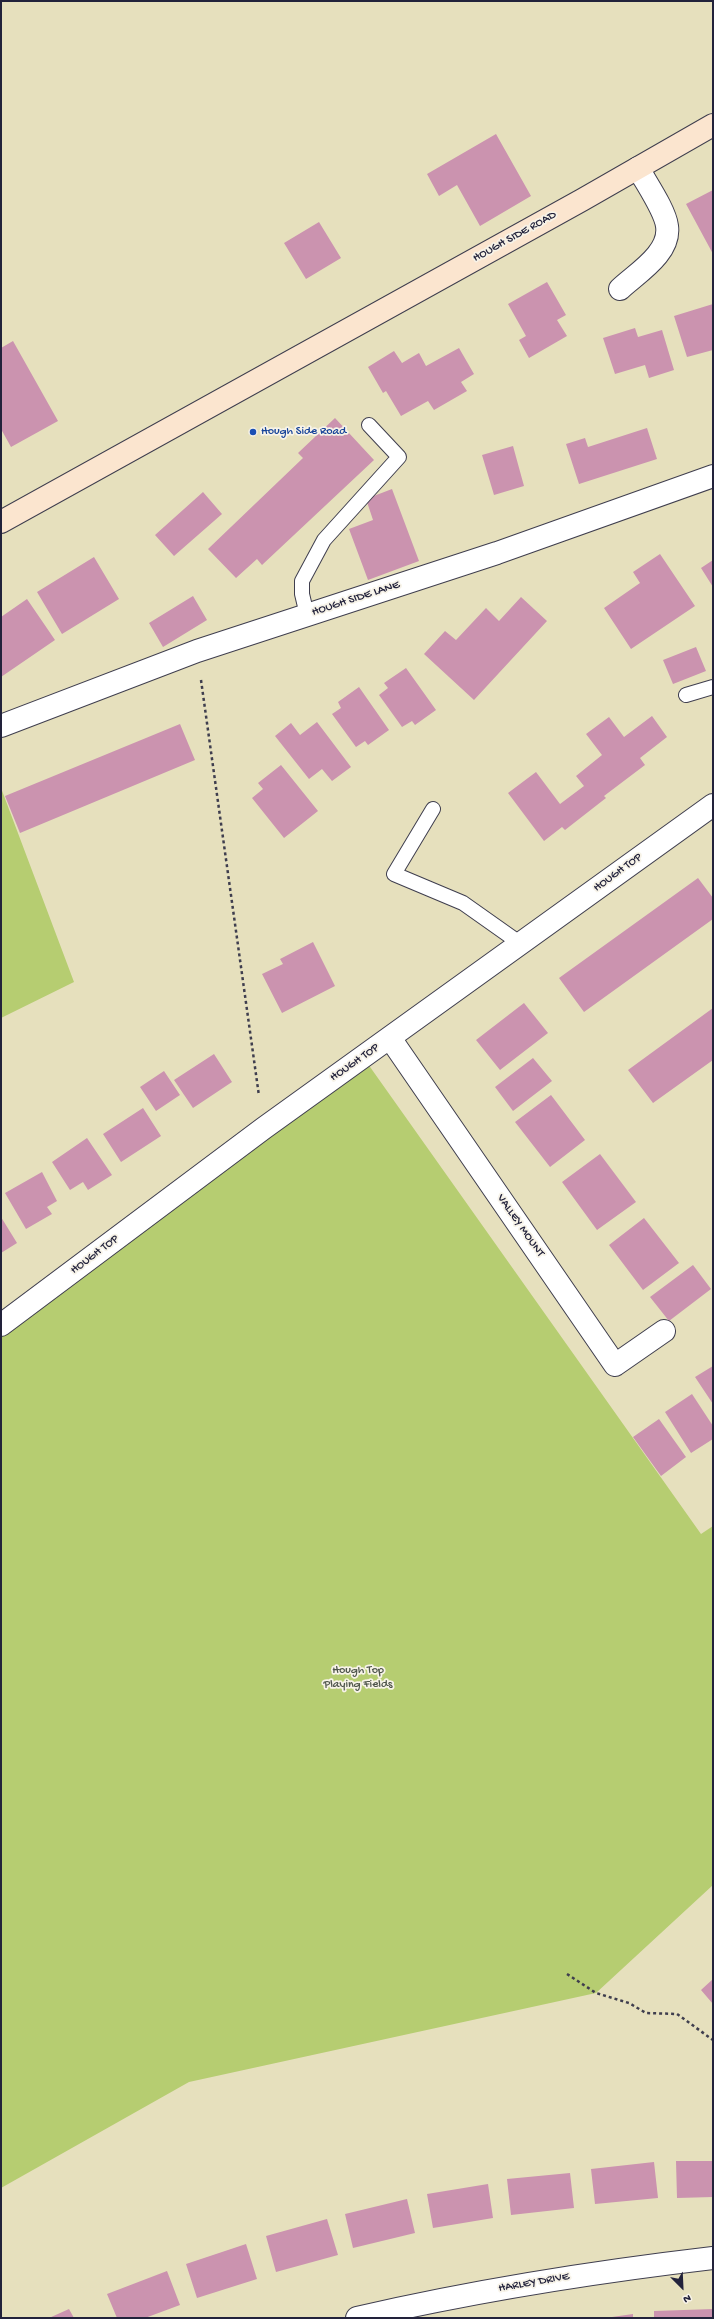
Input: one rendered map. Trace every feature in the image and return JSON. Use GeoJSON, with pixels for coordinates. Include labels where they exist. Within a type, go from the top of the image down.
{"type":"FeatureCollection","features":[{"type":"Feature","properties":{"kind":"main road","name":"HOUGH SIDE ROAD"},"geometry":{"type":"LineString","coordinates":[[1,522],[713,125]]}},
{"type":"Feature","properties":{"kind":"street"},"geometry":{"type":"LineString","coordinates":[[620,289],[655,258],[665,244],[667,226],[661,211],[638,168]]}},
{"type":"Feature","properties":{"kind":"street","name":"HOUGH SIDE LANE"},"geometry":{"type":"LineString","coordinates":[[1,726],[197,651],[497,553],[713,476]]}},
{"type":"Feature","properties":{"kind":"street","name":"HOUGH TOP"},"geometry":{"type":"LineString","coordinates":[[1,1325],[264,1128],[713,805]]}},
{"type":"Feature","properties":{"kind":"street","name":"VALLEY MOUNT"},"geometry":{"type":"LineString","coordinates":[[390,1038],[615,1365],[664,1331]]}},
{"type":"Feature","properties":{"kind":"street","name":"HARLEY DRIVE"},"geometry":{"type":"LineString","coordinates":[[357,2318],[440,2299],[595,2273],[713,2258]]}},
{"type":"Feature","properties":{"kind":"lane"},"geometry":{"type":"LineString","coordinates":[[307,615],[302,594],[302,581],[324,540],[399,456],[369,425]]}},
{"type":"Feature","properties":{"kind":"lane"},"geometry":{"type":"LineString","coordinates":[[686,696],[713,687]]}},
{"type":"Feature","properties":{"kind":"lane"},"geometry":{"type":"LineString","coordinates":[[433,809],[394,874],[463,903],[521,944]]}},
{"type":"Feature","properties":{"kind":"path"},"geometry":{"type":"LineString","coordinates":[[197,651],[264,1128]]}},
{"type":"Feature","properties":{"kind":"path"},"geometry":{"type":"LineString","coordinates":[[567,1974],[596,1993],[629,2003],[646,2013],[676,2014],[713,2040]]}},
{"type":"Feature","properties":{"kind":"green space"},"geometry":{"type":"Polygon","coordinates":[[[1,788],[74,982],[1,1018],[1,788]]]}},
{"type":"Feature","properties":{"kind":"green space","name":"Hough Top Playing Fields"},"geometry":{"type":"Polygon","coordinates":[[[363,1057],[701,1534],[713,1526],[713,1885],[596,1993],[189,2082],[1,2188],[1,1325],[363,1057]]]}},
{"type":"Feature","properties":{"kind":"building"},"geometry":{"type":"Polygon","coordinates":[[[496,134],[531,196],[480,226],[457,185],[439,196],[427,174],[496,134]]]}},
{"type":"Feature","properties":{"kind":"building"},"geometry":{"type":"Polygon","coordinates":[[[713,190],[713,254],[686,204],[713,190]]]}},
{"type":"Feature","properties":{"kind":"building"},"geometry":{"type":"Polygon","coordinates":[[[319,222],[341,258],[306,279],[284,243],[319,222]]]}},
{"type":"Feature","properties":{"kind":"building"},"geometry":{"type":"Polygon","coordinates":[[[547,282],[566,315],[557,320],[567,336],[529,358],[519,340],[526,336],[508,304],[547,282]]]}},
{"type":"Feature","properties":{"kind":"building"},"geometry":{"type":"Polygon","coordinates":[[[713,304],[713,350],[687,357],[674,316],[713,304]]]}},
{"type":"Feature","properties":{"kind":"building"},"geometry":{"type":"Polygon","coordinates":[[[635,328],[638,337],[662,330],[674,370],[649,378],[645,365],[615,374],[603,338],[635,328]]]}},
{"type":"Feature","properties":{"kind":"building"},"geometry":{"type":"Polygon","coordinates":[[[13,341],[58,421],[11,447],[1,429],[1,348],[13,341]]]}},
{"type":"Feature","properties":{"kind":"building"},"geometry":{"type":"Polygon","coordinates":[[[459,348],[474,374],[461,382],[467,391],[434,410],[428,401],[401,416],[386,391],[383,393],[368,367],[394,351],[402,363],[419,353],[426,366],[459,348]]]}},
{"type":"Feature","properties":{"kind":"building"},"geometry":{"type":"Polygon","coordinates":[[[335,418],[374,460],[262,565],[257,559],[236,578],[208,549],[303,458],[298,453],[335,418]]]}},
{"type":"Feature","properties":{"kind":"building"},"geometry":{"type":"Polygon","coordinates":[[[647,428],[657,459],[579,484],[566,444],[585,438],[588,447],[647,428]]]}},
{"type":"Feature","properties":{"kind":"building"},"geometry":{"type":"Polygon","coordinates":[[[513,446],[524,486],[494,495],[482,455],[513,446]]]}},
{"type":"Feature","properties":{"kind":"building"},"geometry":{"type":"Polygon","coordinates":[[[392,489],[419,561],[368,580],[349,529],[373,520],[366,499],[392,489]]]}},
{"type":"Feature","properties":{"kind":"building"},"geometry":{"type":"Polygon","coordinates":[[[203,492],[222,514],[174,556],[155,535],[203,492]]]}},
{"type":"Feature","properties":{"kind":"building"},"geometry":{"type":"Polygon","coordinates":[[[660,554],[695,606],[631,649],[604,608],[640,583],[633,572],[660,554]]]}},
{"type":"Feature","properties":{"kind":"building"},"geometry":{"type":"Polygon","coordinates":[[[94,557],[119,599],[62,634],[37,592],[94,557]]]}},
{"type":"Feature","properties":{"kind":"building"},"geometry":{"type":"Polygon","coordinates":[[[713,560],[713,587],[701,568],[713,560]]]}},
{"type":"Feature","properties":{"kind":"building"},"geometry":{"type":"Polygon","coordinates":[[[193,596],[207,620],[163,647],[149,623],[193,596]]]}},
{"type":"Feature","properties":{"kind":"building"},"geometry":{"type":"Polygon","coordinates":[[[521,597],[547,621],[474,700],[424,654],[445,631],[456,640],[486,608],[499,621],[521,597]]]}},
{"type":"Feature","properties":{"kind":"building"},"geometry":{"type":"Polygon","coordinates":[[[27,599],[55,640],[1,677],[1,617],[27,599]]]}},
{"type":"Feature","properties":{"kind":"building"},"geometry":{"type":"Polygon","coordinates":[[[696,647],[706,671],[673,684],[663,660],[696,647]]]}},
{"type":"Feature","properties":{"kind":"building"},"geometry":{"type":"Polygon","coordinates":[[[406,668],[436,710],[415,725],[412,721],[402,727],[379,695],[388,688],[384,683],[406,668]]]}},
{"type":"Feature","properties":{"kind":"building"},"geometry":{"type":"Polygon","coordinates":[[[359,687],[389,730],[368,745],[365,741],[356,747],[332,714],[341,708],[338,702],[359,687]]]}},
{"type":"Feature","properties":{"kind":"building"},"geometry":{"type":"Polygon","coordinates":[[[652,716],[667,737],[640,758],[645,765],[604,796],[606,798],[565,830],[562,827],[544,841],[508,793],[536,772],[560,804],[584,786],[576,776],[602,755],[586,734],[609,717],[624,737],[652,716]]]}},
{"type":"Feature","properties":{"kind":"building"},"geometry":{"type":"Polygon","coordinates":[[[317,722],[351,767],[332,781],[322,769],[309,779],[275,736],[291,723],[300,735],[317,722]]]}},
{"type":"Feature","properties":{"kind":"building"},"geometry":{"type":"Polygon","coordinates":[[[180,724],[195,760],[20,833],[5,796],[180,724]]]}},
{"type":"Feature","properties":{"kind":"building"},"geometry":{"type":"Polygon","coordinates":[[[281,765],[318,811],[284,838],[252,798],[263,789],[258,783],[281,765]]]}},
{"type":"Feature","properties":{"kind":"building"},"geometry":{"type":"Polygon","coordinates":[[[698,878],[713,898],[713,919],[584,1012],[559,978],[698,878]]]}},
{"type":"Feature","properties":{"kind":"building"},"geometry":{"type":"Polygon","coordinates":[[[313,942],[335,986],[282,1013],[262,974],[283,964],[280,959],[313,942]]]}},
{"type":"Feature","properties":{"kind":"building"},"geometry":{"type":"Polygon","coordinates":[[[524,1003],[548,1033],[500,1070],[476,1040],[524,1003]]]}},
{"type":"Feature","properties":{"kind":"building"},"geometry":{"type":"Polygon","coordinates":[[[713,1008],[713,1060],[653,1103],[628,1070],[713,1008]]]}},
{"type":"Feature","properties":{"kind":"building"},"geometry":{"type":"Polygon","coordinates":[[[214,1054],[232,1082],[193,1108],[174,1080],[214,1054]]]}},
{"type":"Feature","properties":{"kind":"building"},"geometry":{"type":"Polygon","coordinates":[[[533,1058],[552,1081],[513,1111],[495,1087],[533,1058]]]}},
{"type":"Feature","properties":{"kind":"building"},"geometry":{"type":"Polygon","coordinates":[[[164,1071],[180,1095],[156,1111],[140,1087],[164,1071]]]}},
{"type":"Feature","properties":{"kind":"building"},"geometry":{"type":"Polygon","coordinates":[[[551,1095],[585,1140],[550,1167],[515,1122],[551,1095]]]}},
{"type":"Feature","properties":{"kind":"building"},"geometry":{"type":"Polygon","coordinates":[[[143,1108],[161,1136],[121,1162],[103,1134],[143,1108]]]}},
{"type":"Feature","properties":{"kind":"building"},"geometry":{"type":"Polygon","coordinates":[[[87,1138],[112,1175],[88,1190],[83,1182],[70,1190],[52,1162],[87,1138]]]}},
{"type":"Feature","properties":{"kind":"building"},"geometry":{"type":"Polygon","coordinates":[[[600,1154],[636,1202],[597,1230],[562,1182],[600,1154]]]}},
{"type":"Feature","properties":{"kind":"building"},"geometry":{"type":"Polygon","coordinates":[[[42,1172],[57,1201],[47,1207],[52,1214],[26,1229],[5,1193],[42,1172]]]}},
{"type":"Feature","properties":{"kind":"building"},"geometry":{"type":"Polygon","coordinates":[[[1,1217],[17,1243],[1,1253],[1,1217]]]}},
{"type":"Feature","properties":{"kind":"building"},"geometry":{"type":"Polygon","coordinates":[[[644,1218],[679,1263],[643,1290],[609,1245],[644,1218]]]}},
{"type":"Feature","properties":{"kind":"building"},"geometry":{"type":"Polygon","coordinates":[[[693,1265],[711,1289],[669,1321],[650,1297],[693,1265]]]}},
{"type":"Feature","properties":{"kind":"building"},"geometry":{"type":"Polygon","coordinates":[[[713,1366],[713,1404],[695,1377],[713,1366]]]}},
{"type":"Feature","properties":{"kind":"building"},"geometry":{"type":"Polygon","coordinates":[[[692,1394],[713,1426],[713,1439],[691,1453],[665,1412],[692,1394]]]}},
{"type":"Feature","properties":{"kind":"building"},"geometry":{"type":"Polygon","coordinates":[[[659,1419],[686,1457],[661,1476],[633,1437],[659,1419]]]}},
{"type":"Feature","properties":{"kind":"building"},"geometry":{"type":"Polygon","coordinates":[[[713,1979],[713,2004],[701,1990],[713,1979]]]}},
{"type":"Feature","properties":{"kind":"building"},"geometry":{"type":"Polygon","coordinates":[[[676,2161],[713,2161],[713,2197],[677,2198],[676,2161]]]}},
{"type":"Feature","properties":{"kind":"building"},"geometry":{"type":"Polygon","coordinates":[[[654,2162],[658,2198],[595,2204],[591,2169],[654,2162]]]}},
{"type":"Feature","properties":{"kind":"building"},"geometry":{"type":"Polygon","coordinates":[[[570,2173],[574,2208],[511,2215],[507,2179],[570,2173]]]}},
{"type":"Feature","properties":{"kind":"building"},"geometry":{"type":"Polygon","coordinates":[[[488,2184],[493,2218],[433,2228],[427,2194],[488,2184]]]}},
{"type":"Feature","properties":{"kind":"building"},"geometry":{"type":"Polygon","coordinates":[[[407,2199],[415,2233],[353,2248],[345,2214],[407,2199]]]}},
{"type":"Feature","properties":{"kind":"building"},"geometry":{"type":"Polygon","coordinates":[[[327,2219],[338,2255],[276,2272],[266,2236],[327,2219]]]}},
{"type":"Feature","properties":{"kind":"building"},"geometry":{"type":"Polygon","coordinates":[[[246,2244],[257,2279],[197,2298],[186,2264],[246,2244]]]}},
{"type":"Feature","properties":{"kind":"building"},"geometry":{"type":"Polygon","coordinates":[[[167,2271],[180,2305],[145,2318],[117,2318],[107,2294],[167,2271]]]}},
{"type":"Feature","properties":{"kind":"building"},"geometry":{"type":"Polygon","coordinates":[[[69,2309],[74,2318],[49,2318],[69,2309]]]}},
{"type":"Feature","properties":{"kind":"building"},"geometry":{"type":"Polygon","coordinates":[[[713,2309],[713,2318],[654,2318],[654,2311],[713,2309]]]}},
{"type":"Feature","properties":{"kind":"building"},"geometry":{"type":"Polygon","coordinates":[[[633,2314],[633,2318],[612,2318],[612,2317],[633,2314]]]}},
{"type":"Feature","properties":{"kind":"place","name":"Hough Side Road"},"geometry":{"type":"Point","coordinates":[253,432]}}]}
